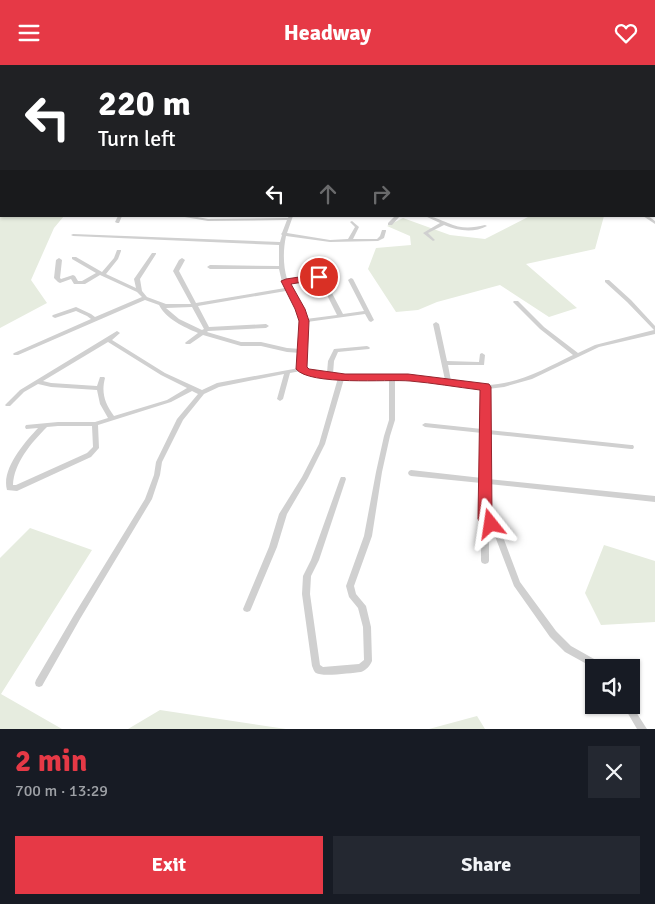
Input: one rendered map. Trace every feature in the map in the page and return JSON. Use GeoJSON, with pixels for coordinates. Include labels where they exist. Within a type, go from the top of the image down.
{"type":"FeatureCollection","features":[{"type":"Feature","properties":{"kind":"street"},"geometry":{"type":"LineString","coordinates":[[117,222],[120,217]]}},
{"type":"Feature","properties":{"kind":"street"},"geometry":{"type":"LineString","coordinates":[[188,217],[208,220],[290,218],[281,244],[282,269],[288,289],[300,309],[304,321],[302,369]]}},
{"type":"Feature","properties":{"kind":"street"},"geometry":{"type":"LineString","coordinates":[[390,224],[397,217]]}},
{"type":"Feature","properties":{"kind":"street"},"geometry":{"type":"LineString","coordinates":[[429,217],[463,230],[485,226]]}},
{"type":"Feature","properties":{"kind":"street"},"geometry":{"type":"LineString","coordinates":[[350,241],[357,227],[352,221]]}},
{"type":"Feature","properties":{"kind":"street"},"geometry":{"type":"LineString","coordinates":[[433,240],[425,233],[444,223]]}},
{"type":"Feature","properties":{"kind":"street"},"geometry":{"type":"LineString","coordinates":[[283,234],[330,241],[350,241],[378,240],[382,237],[384,231]]}},
{"type":"Feature","properties":{"kind":"street"},"geometry":{"type":"LineString","coordinates":[[73,235],[281,244]]}},
{"type":"Feature","properties":{"kind":"street"},"geometry":{"type":"LineString","coordinates":[[59,260],[57,278],[60,281],[73,277],[76,283],[80,283],[101,274],[116,258],[119,251]]}},
{"type":"Feature","properties":{"kind":"street"},"geometry":{"type":"LineString","coordinates":[[139,291],[138,275],[154,254]]}},
{"type":"Feature","properties":{"kind":"street"},"geometry":{"type":"LineString","coordinates":[[74,258],[101,274],[139,291],[145,298],[161,306],[184,323],[242,344],[259,344],[303,351]]}},
{"type":"Feature","properties":{"kind":"street"},"geometry":{"type":"LineString","coordinates":[[182,260],[176,271],[196,305],[205,331]]}},
{"type":"Feature","properties":{"kind":"street"},"geometry":{"type":"LineString","coordinates":[[210,267],[282,269]]}},
{"type":"Feature","properties":{"kind":"street"},"geometry":{"type":"LineString","coordinates":[[286,281],[321,277],[341,316]]}},
{"type":"Feature","properties":{"kind":"street"},"geometry":{"type":"LineString","coordinates":[[351,280],[371,320]]}},
{"type":"Feature","properties":{"kind":"street"},"geometry":{"type":"LineString","coordinates":[[39,683],[76,617],[148,499],[157,475],[159,462],[180,419],[202,393],[217,385],[302,369],[306,372],[330,376],[448,381],[485,387],[523,380],[576,354],[620,339],[655,330],[629,301],[607,281]]}},
{"type":"Feature","properties":{"kind":"street"},"geometry":{"type":"LineString","coordinates":[[161,306],[196,305],[288,289]]}},
{"type":"Feature","properties":{"kind":"street"},"geometry":{"type":"LineString","coordinates":[[16,354],[145,298]]}},
{"type":"Feature","properties":{"kind":"street"},"geometry":{"type":"LineString","coordinates":[[516,302],[542,328],[576,354]]}},
{"type":"Feature","properties":{"kind":"street"},"geometry":{"type":"LineString","coordinates":[[55,317],[76,309],[96,320]]}},
{"type":"Feature","properties":{"kind":"street"},"geometry":{"type":"LineString","coordinates":[[304,321],[367,312]]}},
{"type":"Feature","properties":{"kind":"street"},"geometry":{"type":"LineString","coordinates":[[436,324],[448,381]]}},
{"type":"Feature","properties":{"kind":"street"},"geometry":{"type":"LineString","coordinates":[[188,343],[205,331],[266,326]]}},
{"type":"Feature","properties":{"kind":"street"},"geometry":{"type":"LineString","coordinates":[[8,405],[22,391],[108,341],[117,333]]}},
{"type":"Feature","properties":{"kind":"street"},"geometry":{"type":"LineString","coordinates":[[108,341],[191,389],[202,393]]}},
{"type":"Feature","properties":{"kind":"street"},"geometry":{"type":"LineString","coordinates":[[330,376],[331,361],[336,350],[367,348]]}},
{"type":"Feature","properties":{"kind":"street"},"geometry":{"type":"LineString","coordinates":[[444,363],[478,365],[482,363],[482,355]]}},
{"type":"Feature","properties":{"kind":"street"},"geometry":{"type":"LineString","coordinates":[[280,399],[288,371]]}},
{"type":"Feature","properties":{"kind":"street"},"geometry":{"type":"LineString","coordinates":[[246,609],[273,547],[283,514],[322,444],[341,377]]}},
{"type":"Feature","properties":{"kind":"street"},"geometry":{"type":"LineString","coordinates":[[102,378],[98,388],[103,405],[112,418]]}},
{"type":"Feature","properties":{"kind":"street"},"geometry":{"type":"LineString","coordinates":[[343,479],[315,560],[307,576],[306,594],[316,666],[319,671],[360,668],[368,661],[367,627],[362,606],[352,595],[350,586],[368,536],[381,463],[392,420],[392,378]]}},
{"type":"Feature","properties":{"kind":"street"},"geometry":{"type":"LineString","coordinates":[[37,382],[51,385],[98,388]]}},
{"type":"Feature","properties":{"kind":"street"},"geometry":{"type":"LineString","coordinates":[[485,387],[485,561]]}},
{"type":"Feature","properties":{"kind":"street"},"geometry":{"type":"LineString","coordinates":[[28,427],[95,424],[169,401],[191,389]]}},
{"type":"Feature","properties":{"kind":"street"},"geometry":{"type":"LineString","coordinates":[[45,425],[24,450],[12,472],[9,488],[17,488],[89,455],[96,448],[95,424]]}},
{"type":"Feature","properties":{"kind":"street"},"geometry":{"type":"LineString","coordinates":[[425,425],[631,447]]}},
{"type":"Feature","properties":{"kind":"street"},"geometry":{"type":"LineString","coordinates":[[411,473],[655,499]]}},
{"type":"Feature","properties":{"kind":"street"},"geometry":{"type":"LineString","coordinates":[[485,519],[496,529],[517,584],[553,634],[568,649],[586,659]]}},
{"type":"Feature","properties":{"kind":"street"},"geometry":{"type":"LineString","coordinates":[[633,714],[642,729]]}},
{"type":"Feature","properties":{"kind":"shaded area"},"geometry":{"type":"Polygon","coordinates":[[[0,217],[63,217],[54,228],[31,280],[47,303],[0,328],[0,217]]]}},
{"type":"Feature","properties":{"kind":"shaded area"},"geometry":{"type":"Polygon","coordinates":[[[528,217],[604,217],[595,249],[526,264],[577,308],[549,317],[500,285],[437,302],[418,310],[396,312],[368,269],[376,248],[411,245],[410,236],[387,226],[403,218],[450,235],[485,239],[528,217]]]}},
{"type":"Feature","properties":{"kind":"shaded area"},"geometry":{"type":"Polygon","coordinates":[[[30,528],[92,550],[1,694],[62,729],[0,729],[0,558],[30,528]]]}},
{"type":"Feature","properties":{"kind":"shaded area"},"geometry":{"type":"Polygon","coordinates":[[[604,545],[655,561],[655,622],[601,625],[585,593],[604,545]]]}},
{"type":"Feature","properties":{"kind":"shaded area"},"geometry":{"type":"Polygon","coordinates":[[[160,710],[286,729],[128,729],[160,710]]]}},
{"type":"Feature","properties":{"kind":"shaded area"},"geometry":{"type":"Polygon","coordinates":[[[477,716],[485,729],[429,729],[477,716]]]}},
{"type":"Feature","properties":{"kind":"route"},"geometry":{"type":"LineString","coordinates":[[319,277],[286,281],[304,321],[302,369],[306,372],[345,377],[408,377],[485,387],[485,519],[491,524]]}}]}
